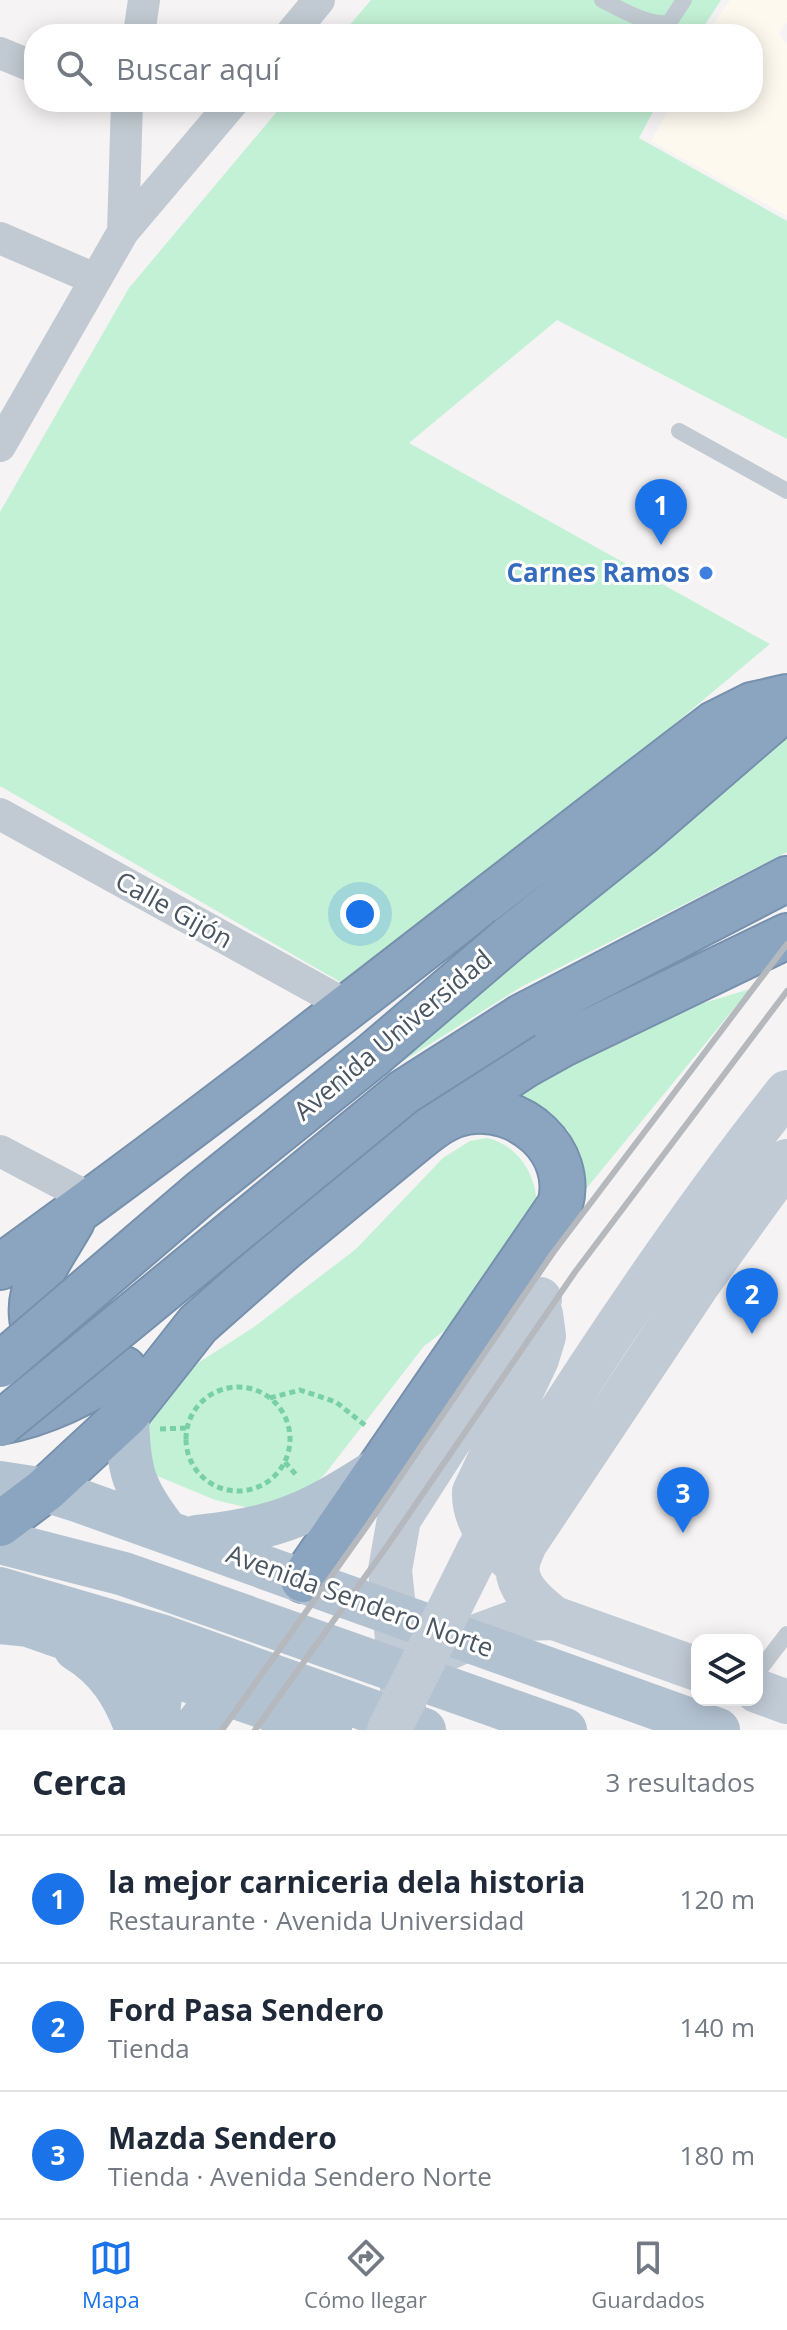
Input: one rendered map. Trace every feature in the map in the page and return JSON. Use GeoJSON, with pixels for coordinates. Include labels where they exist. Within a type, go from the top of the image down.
{"type":"FeatureCollection","features":[{"type":"Feature","properties":{"kind":"highway"},"geometry":{"type":"LineString","coordinates":[[0,1267],[348,1006],[714,724],[752,705],[787,697]]}},
{"type":"Feature","properties":{"kind":"highway","name":"Avenida Universidad"},"geometry":{"type":"LineString","coordinates":[[0,1365],[201,1193],[640,834],[787,707]]}},
{"type":"Feature","properties":{"kind":"highway","name":"Avenida Universidad"},"geometry":{"type":"LineString","coordinates":[[0,1423],[404,1092],[523,1016],[787,879]]}},
{"type":"Feature","properties":{"kind":"highway"},"geometry":{"type":"LineString","coordinates":[[0,1423],[60,1405],[86,1393],[198,1324],[283,1249],[440,1122],[537,1058],[787,936]]}},
{"type":"Feature","properties":{"kind":"highway"},"geometry":{"type":"LineString","coordinates":[[303,1580],[542,1233],[563,1194],[562,1173],[556,1155],[530,1127],[516,1118],[483,1110],[466,1112],[440,1122]]}},
{"type":"Feature","properties":{"kind":"highway"},"geometry":{"type":"LineString","coordinates":[[84,1206],[35,1289],[31,1315],[37,1337],[59,1360],[89,1372],[121,1371]]}},
{"type":"Feature","properties":{"kind":"highway"},"geometry":{"type":"LineString","coordinates":[[0,1524],[45,1490],[127,1414],[198,1324]]}},
{"type":"Feature","properties":{"kind":"main road"},"geometry":{"type":"LineString","coordinates":[[127,1414],[127,1451],[135,1486],[144,1502],[176,1535],[241,1532],[290,1520],[336,1498],[379,1469]]}},
{"type":"Feature","properties":{"kind":"main road","name":"Avenida Sendero Norte"},"geometry":{"type":"LineString","coordinates":[[0,1483],[45,1490],[176,1535],[718,1730]]}},
{"type":"Feature","properties":{"kind":"main road","name":"Avenida Sendero Norte"},"geometry":{"type":"LineString","coordinates":[[0,1542],[124,1574],[565,1730]]}},
{"type":"Feature","properties":{"kind":"main road"},"geometry":{"type":"LineString","coordinates":[[124,1574],[146,1600],[162,1654],[156,1730]]}},
{"type":"Feature","properties":{"kind":"main road"},"geometry":{"type":"LineString","coordinates":[[274,1704],[271,1626],[303,1580]]}},
{"type":"Feature","properties":{"kind":"main road"},"geometry":{"type":"LineString","coordinates":[[0,1589],[162,1654],[274,1704],[406,1728]]}},
{"type":"Feature","properties":{"kind":"main road"},"geometry":{"type":"LineString","coordinates":[[193,1730],[274,1704],[323,1644],[343,1595]]}},
{"type":"Feature","properties":{"kind":"main road"},"geometry":{"type":"LineString","coordinates":[[14,1623],[162,1654]]}},
{"type":"Feature","properties":{"kind":"main road"},"geometry":{"type":"LineString","coordinates":[[14,1623],[70,1646],[105,1671],[123,1695],[137,1730]]}},
{"type":"Feature","properties":{"kind":"street"},"geometry":{"type":"LineString","coordinates":[[140,24],[144,0]]}},
{"type":"Feature","properties":{"kind":"street"},"geometry":{"type":"LineString","coordinates":[[299,24],[319,0]]}},
{"type":"Feature","properties":{"kind":"street"},"geometry":{"type":"LineString","coordinates":[[0,53],[24,63]]}},
{"type":"Feature","properties":{"kind":"street"},"geometry":{"type":"LineString","coordinates":[[122,112],[123,232]]}},
{"type":"Feature","properties":{"kind":"street"},"geometry":{"type":"LineString","coordinates":[[2,436],[123,232],[225,112]]}},
{"type":"Feature","properties":{"kind":"street"},"geometry":{"type":"LineString","coordinates":[[0,238],[95,279]]}},
{"type":"Feature","properties":{"kind":"street","name":"Calle Gijón"},"geometry":{"type":"LineString","coordinates":[[0,814],[348,1006]]}},
{"type":"Feature","properties":{"kind":"street"},"geometry":{"type":"LineString","coordinates":[[406,1728],[478,1551],[526,1466],[648,1278],[716,1181],[787,1092]]}},
{"type":"Feature","properties":{"kind":"street"},"geometry":{"type":"LineString","coordinates":[[0,1151],[84,1206]]}},
{"type":"Feature","properties":{"kind":"street"},"geometry":{"type":"LineString","coordinates":[[691,1667],[554,1618],[531,1599],[521,1583],[517,1564],[525,1544],[596,1435],[787,1161]]}},
{"type":"Feature","properties":{"kind":"street"},"geometry":{"type":"LineString","coordinates":[[517,1564],[500,1551],[488,1535],[475,1510],[474,1492],[537,1359],[544,1336],[540,1299],[542,1233]]}},
{"type":"Feature","properties":{"kind":"street"},"geometry":{"type":"LineString","coordinates":[[406,1728],[390,1570],[399,1519],[540,1299]]}},
{"type":"Feature","properties":{"kind":"street"},"geometry":{"type":"LineString","coordinates":[[401,1672],[466,1640],[523,1619],[554,1618]]}},
{"type":"Feature","properties":{"kind":"street"},"geometry":{"type":"LineString","coordinates":[[763,1693],[787,1702]]}},
{"type":"Feature","properties":{"kind":"lane"},"geometry":{"type":"LineString","coordinates":[[602,0],[660,24],[669,23],[684,0]]}},
{"type":"Feature","properties":{"kind":"lane"},"geometry":{"type":"LineString","coordinates":[[679,431],[787,491]]}},
{"type":"Feature","properties":{"kind":"lane"},"geometry":{"type":"LineString","coordinates":[[763,1665],[787,1634]]}},
{"type":"Feature","properties":{"kind":"path"},"geometry":{"type":"LineString","coordinates":[[270,1398],[287,1421],[290,1435],[285,1462],[275,1476],[246,1491],[229,1491],[213,1485],[200,1475],[188,1453],[186,1428],[193,1411],[204,1398],[220,1389],[237,1386],[255,1389],[270,1398],[300,1390],[336,1402],[366,1426]]}},
{"type":"Feature","properties":{"kind":"shaded area"},"geometry":{"type":"Polygon","coordinates":[[[730,0],[787,0],[787,22],[779,34],[787,44],[787,216],[651,141],[667,112],[763,112],[763,24],[713,24],[730,0]]]}},
{"type":"Feature","properties":{"kind":"green space"},"geometry":{"type":"Polygon","coordinates":[[[371,0],[721,0],[705,24],[351,24],[371,0]]]}},
{"type":"Feature","properties":{"kind":"green space"},"geometry":{"type":"Polygon","coordinates":[[[277,112],[653,112],[639,138],[787,221],[787,439],[557,320],[409,443],[770,644],[356,991],[0,786],[0,512],[129,288],[277,112]]]}},
{"type":"Feature","properties":{"kind":"green space"},"geometry":{"type":"Polygon","coordinates":[[[787,737],[787,852],[521,987],[317,1115],[787,737]]]}},
{"type":"Feature","properties":{"kind":"green space"},"geometry":{"type":"Polygon","coordinates":[[[750,989],[577,1200],[578,1165],[568,1130],[516,1095],[648,1020],[750,989]]]}},
{"type":"Feature","properties":{"kind":"green space"},"geometry":{"type":"Polygon","coordinates":[[[487,1138],[507,1147],[522,1162],[533,1181],[537,1203],[452,1325],[424,1346],[325,1474],[309,1489],[254,1509],[215,1500],[155,1475],[140,1444],[151,1416],[187,1370],[254,1327],[356,1249],[443,1158],[470,1141],[487,1138]]]}},
{"type":"Feature","properties":{"kind":"railway"},"geometry":{"type":"LineString","coordinates":[[222,1730],[367,1526],[552,1254],[787,944]]}},
{"type":"Feature","properties":{"kind":"railway"},"geometry":{"type":"LineString","coordinates":[[255,1730],[385,1549],[575,1272],[787,991]]}},
{"type":"Feature","properties":{"kind":"place","name":"la mejor carniceria dela historia"},"geometry":{"type":"Point","coordinates":[661,545]}},
{"type":"Feature","properties":{"kind":"place","name":"Carnes Ramos"},"geometry":{"type":"Point","coordinates":[706,573]}},
{"type":"Feature","properties":{"kind":"place","name":"Ford Pasa Sendero"},"geometry":{"type":"Point","coordinates":[752,1334]}},
{"type":"Feature","properties":{"kind":"place","name":"Mazda Sendero"},"geometry":{"type":"Point","coordinates":[683,1533]}}]}
